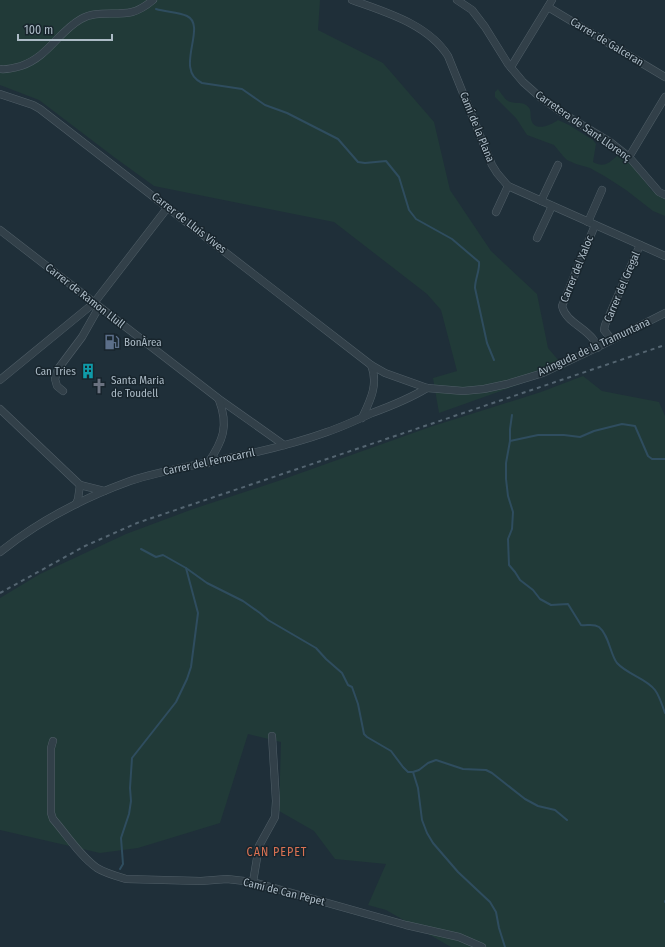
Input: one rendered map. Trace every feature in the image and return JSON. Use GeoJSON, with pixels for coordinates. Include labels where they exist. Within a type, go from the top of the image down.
{"type":"FeatureCollection","features":[{"type":"Feature","properties":{"kind":"street"},"geometry":{"type":"LineString","coordinates":[[0,69],[14,68],[36,60],[72,26],[84,17],[100,14],[133,12],[142,8],[153,0]]}},
{"type":"Feature","properties":{"kind":"street","name":"Camí de la Plana"},"geometry":{"type":"LineString","coordinates":[[352,0],[402,19],[419,28],[443,46],[492,165],[508,186],[665,256]]}},
{"type":"Feature","properties":{"kind":"street","name":"Carretera de Sant Llorenç"},"geometry":{"type":"LineString","coordinates":[[457,0],[472,10],[485,26],[497,49],[523,82],[541,98],[629,157],[659,192],[665,195]]}},
{"type":"Feature","properties":{"kind":"street"},"geometry":{"type":"LineString","coordinates":[[511,67],[552,0]]}},
{"type":"Feature","properties":{"kind":"street","name":"Carrer de Galceran"},"geometry":{"type":"LineString","coordinates":[[548,7],[665,77]]}},
{"type":"Feature","properties":{"kind":"street","name":"Carrer de Lluís Vives"},"geometry":{"type":"LineString","coordinates":[[0,94],[33,105],[40,109],[371,365],[385,373],[427,388]]}},
{"type":"Feature","properties":{"kind":"street"},"geometry":{"type":"LineString","coordinates":[[629,157],[665,97]]}},
{"type":"Feature","properties":{"kind":"street"},"geometry":{"type":"LineString","coordinates":[[541,201],[558,165]]}},
{"type":"Feature","properties":{"kind":"street"},"geometry":{"type":"LineString","coordinates":[[496,212],[508,186]]}},
{"type":"Feature","properties":{"kind":"street"},"geometry":{"type":"LineString","coordinates":[[588,222],[602,190]]}},
{"type":"Feature","properties":{"kind":"street"},"geometry":{"type":"LineString","coordinates":[[537,238],[552,206]]}},
{"type":"Feature","properties":{"kind":"street"},"geometry":{"type":"LineString","coordinates":[[63,391],[57,386],[55,379],[58,369],[82,337],[97,305],[168,207]]}},
{"type":"Feature","properties":{"kind":"street","name":"Carrer del Xaloc"},"geometry":{"type":"LineString","coordinates":[[595,225],[562,306],[563,312],[567,317],[593,339],[597,348]]}},
{"type":"Feature","properties":{"kind":"street","name":"Carrer de Ramon Llull"},"geometry":{"type":"LineString","coordinates":[[0,230],[219,399],[284,445]]}},
{"type":"Feature","properties":{"kind":"street"},"geometry":{"type":"LineString","coordinates":[[0,236],[8,237]]}},
{"type":"Feature","properties":{"kind":"street","name":"Carrer del Gregal"},"geometry":{"type":"LineString","coordinates":[[593,339],[604,330],[640,245]]}},
{"type":"Feature","properties":{"kind":"street"},"geometry":{"type":"LineString","coordinates":[[0,380],[97,305]]}},
{"type":"Feature","properties":{"kind":"street","name":"Avinguda de la Tramuntana"},"geometry":{"type":"LineString","coordinates":[[427,388],[463,391],[484,389],[543,373],[597,348],[664,312]]}},
{"type":"Feature","properties":{"kind":"street","name":"Carrer del Gregal"},"geometry":{"type":"LineString","coordinates":[[604,330],[612,340]]}},
{"type":"Feature","properties":{"kind":"street"},"geometry":{"type":"LineString","coordinates":[[362,418],[373,394],[374,372],[371,365]]}},
{"type":"Feature","properties":{"kind":"street","name":"Carrer del Ferrocarril"},"geometry":{"type":"LineString","coordinates":[[0,552],[39,524],[76,504],[131,481],[164,472],[266,450],[328,432],[413,396],[427,388]]}},
{"type":"Feature","properties":{"kind":"street"},"geometry":{"type":"LineString","coordinates":[[208,463],[219,446],[223,433],[223,409],[219,399]]}},
{"type":"Feature","properties":{"kind":"street"},"geometry":{"type":"LineString","coordinates":[[0,409],[80,485],[105,491]]}},
{"type":"Feature","properties":{"kind":"street"},"geometry":{"type":"LineString","coordinates":[[266,450],[271,443],[271,439],[268,435]]}},
{"type":"Feature","properties":{"kind":"street"},"geometry":{"type":"LineString","coordinates":[[76,504],[80,485]]}},
{"type":"Feature","properties":{"kind":"street"},"geometry":{"type":"LineString","coordinates":[[253,882],[259,846],[275,817],[276,801],[272,736]]}},
{"type":"Feature","properties":{"kind":"street","name":"Camí de Can Pepet"},"geometry":{"type":"LineString","coordinates":[[52,741],[51,813],[53,819],[85,858],[97,868],[114,876],[126,879],[201,881],[226,879],[253,882],[406,925],[460,937],[482,947]]}},
{"type":"Feature","properties":{"kind":"green space"},"geometry":{"type":"Polygon","coordinates":[[[0,0],[320,0],[318,30],[383,63],[434,122],[450,190],[491,251],[537,294],[548,348],[565,368],[439,413],[433,378],[457,371],[441,310],[427,294],[334,222],[154,186],[39,100],[0,85],[0,0]]]}},
{"type":"Feature","properties":{"kind":"green space"},"geometry":{"type":"Polygon","coordinates":[[[498,89],[508,101],[525,104],[529,108],[531,119],[536,126],[547,126],[558,120],[593,140],[596,144],[593,162],[603,165],[609,163],[617,156],[621,157],[635,168],[652,191],[665,198],[665,216],[653,211],[606,177],[590,168],[567,160],[554,145],[527,135],[516,118],[495,97],[495,92],[498,89]]]}},
{"type":"Feature","properties":{"kind":"green space"},"geometry":{"type":"Polygon","coordinates":[[[583,376],[602,391],[659,402],[665,416],[665,947],[451,947],[386,910],[368,905],[386,864],[335,859],[314,831],[279,811],[281,742],[248,734],[220,823],[138,848],[100,853],[0,830],[0,598],[40,574],[126,534],[193,509],[281,480],[430,427],[541,392],[583,376]]]}},
{"type":"Feature","properties":{"kind":"waterway"},"geometry":{"type":"LineString","coordinates":[[156,9],[187,16],[192,21],[194,29],[190,68],[194,77],[202,83],[242,89],[265,105],[287,113],[338,139],[358,162],[365,163],[386,161],[399,177],[409,210],[416,219],[452,239],[479,262],[475,288],[487,343],[494,360]]}},
{"type":"Feature","properties":{"kind":"waterway"},"geometry":{"type":"LineString","coordinates":[[512,415],[510,441],[506,463],[508,496],[513,512],[512,529],[508,539],[509,565],[520,580],[533,590],[540,599],[551,605],[568,604],[581,625],[592,625],[599,627],[605,635],[617,663],[626,671],[647,682],[655,690],[665,713]]}},
{"type":"Feature","properties":{"kind":"waterway"},"geometry":{"type":"LineString","coordinates":[[510,441],[538,435],[564,435],[580,437],[594,431],[622,424],[635,426],[648,456],[652,459],[665,459]]}},
{"type":"Feature","properties":{"kind":"waterway"},"geometry":{"type":"LineString","coordinates":[[120,869],[123,864],[121,838],[129,814],[131,801],[130,788],[132,758],[176,702],[187,679],[191,667],[198,613],[186,568],[163,555],[156,557],[141,549]]}},
{"type":"Feature","properties":{"kind":"waterway"},"geometry":{"type":"LineString","coordinates":[[186,568],[207,583],[243,601],[268,620],[316,648],[342,673],[348,685],[352,687],[358,704],[364,734],[391,751],[408,772],[419,770],[428,763],[436,760],[463,769],[486,770],[525,799],[538,806],[555,810],[567,820]]}},
{"type":"Feature","properties":{"kind":"waterway"},"geometry":{"type":"LineString","coordinates":[[413,772],[418,788],[422,820],[427,833],[433,843],[458,872],[490,902],[496,912],[505,947]]}},
{"type":"Feature","properties":{"kind":"railway"},"geometry":{"type":"LineString","coordinates":[[0,593],[85,546],[137,523],[665,345]]}},
{"type":"Feature","properties":{"kind":"place","name":"BonÀrea"},"geometry":{"type":"Point","coordinates":[112,342]}},
{"type":"Feature","properties":{"kind":"place","name":"Can Tries"},"geometry":{"type":"Point","coordinates":[88,371]}},
{"type":"Feature","properties":{"kind":"place","name":"Santa Maria de Toudell"},"geometry":{"type":"Point","coordinates":[99,386]}},
{"type":"Feature","properties":{"kind":"district","name":"CAN PEPET"},"geometry":{"type":"Point","coordinates":[277,852]}}]}
